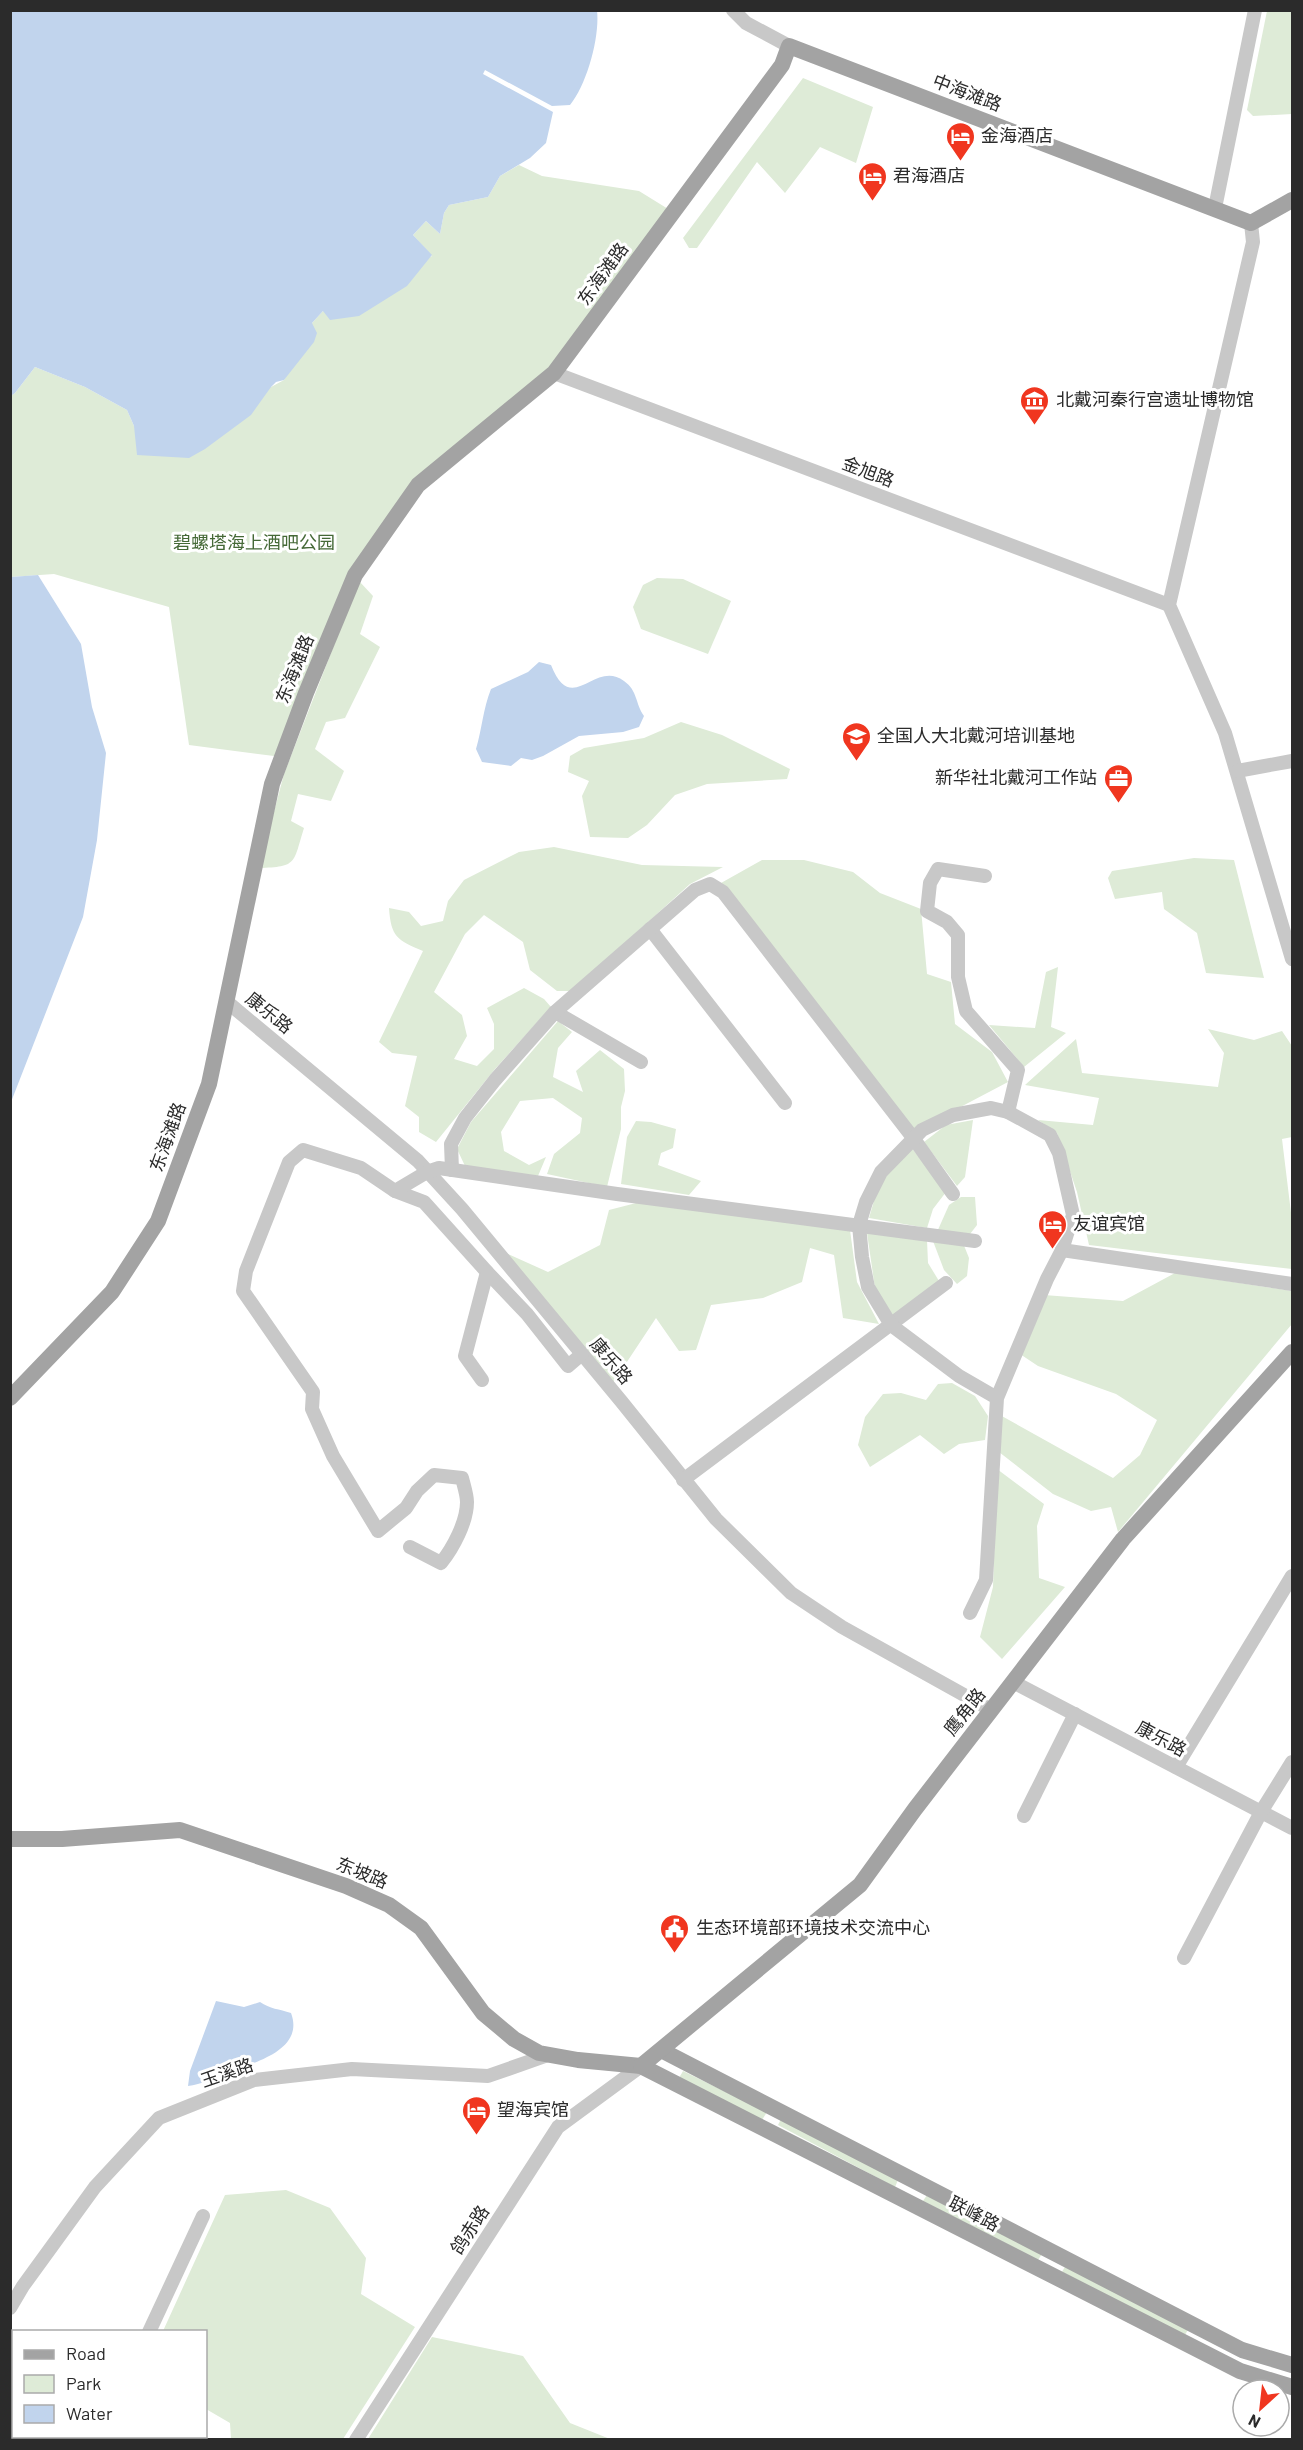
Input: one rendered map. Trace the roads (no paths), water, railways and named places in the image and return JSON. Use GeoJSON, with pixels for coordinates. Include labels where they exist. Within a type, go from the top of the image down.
{"type":"FeatureCollection","features":[{"type":"Feature","properties":{"kind":"main road","name":"中海滩路"},"geometry":{"type":"LineString","coordinates":[[789,46],[1251,223]]}},
{"type":"Feature","properties":{"kind":"main road","name":"东海滩路"},"geometry":{"type":"LineString","coordinates":[[10,1398],[112,1292],[158,1221],[208,1084],[272,784],[306,693],[355,575],[418,485],[554,373],[782,64],[789,46]]}},
{"type":"Feature","properties":{"kind":"main road"},"geometry":{"type":"LineString","coordinates":[[1251,223],[1293,201]]}},
{"type":"Feature","properties":{"kind":"main road","name":"鹰角路"},"geometry":{"type":"LineString","coordinates":[[641,2066],[860,1884],[1124,1539],[1293,1352]]}},
{"type":"Feature","properties":{"kind":"main road","name":"东坡路"},"geometry":{"type":"LineString","coordinates":[[10,1839],[62,1839],[180,1830],[346,1886],[389,1905],[421,1928],[483,2013],[514,2039],[538,2053],[578,2060],[641,2066]]}},
{"type":"Feature","properties":{"kind":"main road","name":"联峰路"},"geometry":{"type":"LineString","coordinates":[[661,2050],[1242,2350],[1293,2365]]}},
{"type":"Feature","properties":{"kind":"main road","name":"联峰路"},"geometry":{"type":"LineString","coordinates":[[641,2066],[1240,2371],[1293,2387]]}},
{"type":"Feature","properties":{"kind":"street","name":"中海滩路"},"geometry":{"type":"LineString","coordinates":[[733,10],[746,24],[789,46]]}},
{"type":"Feature","properties":{"kind":"street"},"geometry":{"type":"LineString","coordinates":[[1215,208],[1255,10]]}},
{"type":"Feature","properties":{"kind":"street"},"geometry":{"type":"LineString","coordinates":[[1251,223],[1253,242],[1170,605],[1225,734],[1293,959]]}},
{"type":"Feature","properties":{"kind":"street","name":"金旭路"},"geometry":{"type":"LineString","coordinates":[[554,373],[1170,605]]}},
{"type":"Feature","properties":{"kind":"street"},"geometry":{"type":"LineString","coordinates":[[1237,771],[1293,761]]}},
{"type":"Feature","properties":{"kind":"street"},"geometry":{"type":"LineString","coordinates":[[985,876],[938,869],[930,883],[927,911],[947,922],[958,935],[958,977],[966,1011],[1018,1070],[1008,1112]]}},
{"type":"Feature","properties":{"kind":"street"},"geometry":{"type":"LineString","coordinates":[[452,1170],[451,1144],[465,1118],[555,1012],[695,890],[710,885],[723,892],[914,1139],[953,1194]]}},
{"type":"Feature","properties":{"kind":"street"},"geometry":{"type":"LineString","coordinates":[[650,929],[785,1103]]}},
{"type":"Feature","properties":{"kind":"street","name":"康乐路"},"geometry":{"type":"LineString","coordinates":[[226,1001],[428,1172],[462,1209],[716,1519],[791,1593],[842,1627],[992,1710]]}},
{"type":"Feature","properties":{"kind":"street"},"geometry":{"type":"LineString","coordinates":[[555,1012],[641,1062]]}},
{"type":"Feature","properties":{"kind":"street"},"geometry":{"type":"LineString","coordinates":[[970,1613],[986,1580],[997,1398],[1047,1279],[1062,1250],[1073,1215],[1059,1153],[1050,1135],[1008,1112],[991,1108],[953,1115],[922,1130],[881,1172],[866,1202],[859,1225],[868,1287],[891,1325],[959,1376],[997,1398]]}},
{"type":"Feature","properties":{"kind":"street"},"geometry":{"type":"LineString","coordinates":[[410,1547],[441,1563],[462,1524],[467,1501],[462,1479],[434,1475],[417,1491],[406,1508],[378,1531],[333,1456],[312,1409],[313,1392],[243,1291],[246,1272],[289,1162],[303,1150],[361,1168],[395,1191],[424,1202],[527,1314],[568,1366],[582,1354]]}},
{"type":"Feature","properties":{"kind":"street"},"geometry":{"type":"LineString","coordinates":[[395,1191],[439,1168],[616,1194],[975,1241]]}},
{"type":"Feature","properties":{"kind":"street"},"geometry":{"type":"LineString","coordinates":[[1062,1250],[1293,1284]]}},
{"type":"Feature","properties":{"kind":"street"},"geometry":{"type":"LineString","coordinates":[[482,1380],[465,1356],[487,1272]]}},
{"type":"Feature","properties":{"kind":"street"},"geometry":{"type":"LineString","coordinates":[[683,1480],[946,1283]]}},
{"type":"Feature","properties":{"kind":"street"},"geometry":{"type":"LineString","coordinates":[[1176,1767],[1293,1576]]}},
{"type":"Feature","properties":{"kind":"street","name":"康乐路"},"geometry":{"type":"LineString","coordinates":[[1013,1682],[1293,1828]]}},
{"type":"Feature","properties":{"kind":"street"},"geometry":{"type":"LineString","coordinates":[[1024,1816],[1076,1714]]}},
{"type":"Feature","properties":{"kind":"street"},"geometry":{"type":"LineString","coordinates":[[1184,1958],[1261,1812],[1293,1762]]}},
{"type":"Feature","properties":{"kind":"street","name":"玉溪路"},"geometry":{"type":"LineString","coordinates":[[10,2308],[23,2286],[95,2187],[159,2118],[254,2080],[352,2069],[488,2076],[548,2055]]}},
{"type":"Feature","properties":{"kind":"street","name":"鸽赤路"},"geometry":{"type":"LineString","coordinates":[[356,2439],[558,2127],[641,2066]]}},
{"type":"Feature","properties":{"kind":"street"},"geometry":{"type":"LineString","coordinates":[[149,2330],[203,2216]]}},
{"type":"Feature","properties":{"kind":"water"},"geometry":{"type":"Polygon","coordinates":[[[11,10],[597,10],[597,21],[587,73],[570,105],[552,106],[485,70],[483,74],[553,112],[546,143],[530,158],[500,176],[488,197],[449,205],[444,213],[440,234],[426,221],[413,235],[432,255],[407,286],[359,316],[330,320],[323,311],[312,323],[317,333],[314,342],[284,380],[276,382],[271,387],[251,415],[189,458],[137,455],[134,426],[127,410],[85,387],[35,367],[11,396],[11,10]]]}},
{"type":"Feature","properties":{"kind":"water"},"geometry":{"type":"Polygon","coordinates":[[[38,575],[81,644],[92,707],[106,753],[97,840],[83,917],[11,1102],[11,577],[38,575]]]}},
{"type":"Feature","properties":{"kind":"water"},"geometry":{"type":"Polygon","coordinates":[[[539,662],[551,665],[559,680],[567,687],[575,688],[603,677],[613,676],[624,681],[632,689],[644,716],[639,727],[623,732],[579,736],[543,756],[532,760],[521,758],[511,766],[482,762],[476,749],[491,689],[528,672],[539,662]]]}},
{"type":"Feature","properties":{"kind":"water"},"geometry":{"type":"Polygon","coordinates":[[[216,2001],[244,2007],[260,2002],[271,2008],[291,2013],[293,2026],[291,2037],[284,2046],[263,2059],[188,2086],[190,2071],[216,2001]]]}},
{"type":"Feature","properties":{"kind":"place","name":"金海酒店"},"geometry":{"type":"Point","coordinates":[960,162]}},
{"type":"Feature","properties":{"kind":"place","name":"君海酒店"},"geometry":{"type":"Point","coordinates":[872,202]}},
{"type":"Feature","properties":{"kind":"place","name":"北戴河秦行宫遗址博物馆"},"geometry":{"type":"Point","coordinates":[1035,426]}},
{"type":"Feature","properties":{"kind":"place","name":"全国人大北戴河培训基地"},"geometry":{"type":"Point","coordinates":[856,762]}},
{"type":"Feature","properties":{"kind":"place","name":"新华社北戴河工作站"},"geometry":{"type":"Point","coordinates":[1118,804]}},
{"type":"Feature","properties":{"kind":"place","name":"友谊宾馆"},"geometry":{"type":"Point","coordinates":[1052,1250]}},
{"type":"Feature","properties":{"kind":"place","name":"生态环境部环境技术交流中心"},"geometry":{"type":"Point","coordinates":[675,1954]}},
{"type":"Feature","properties":{"kind":"place","name":"望海宾馆"},"geometry":{"type":"Point","coordinates":[476,2136]}},
{"type":"Feature","properties":{"kind":"park label","name":"碧螺塔海上酒吧公园"},"geometry":{"type":"Point","coordinates":[254,543]}}]}
